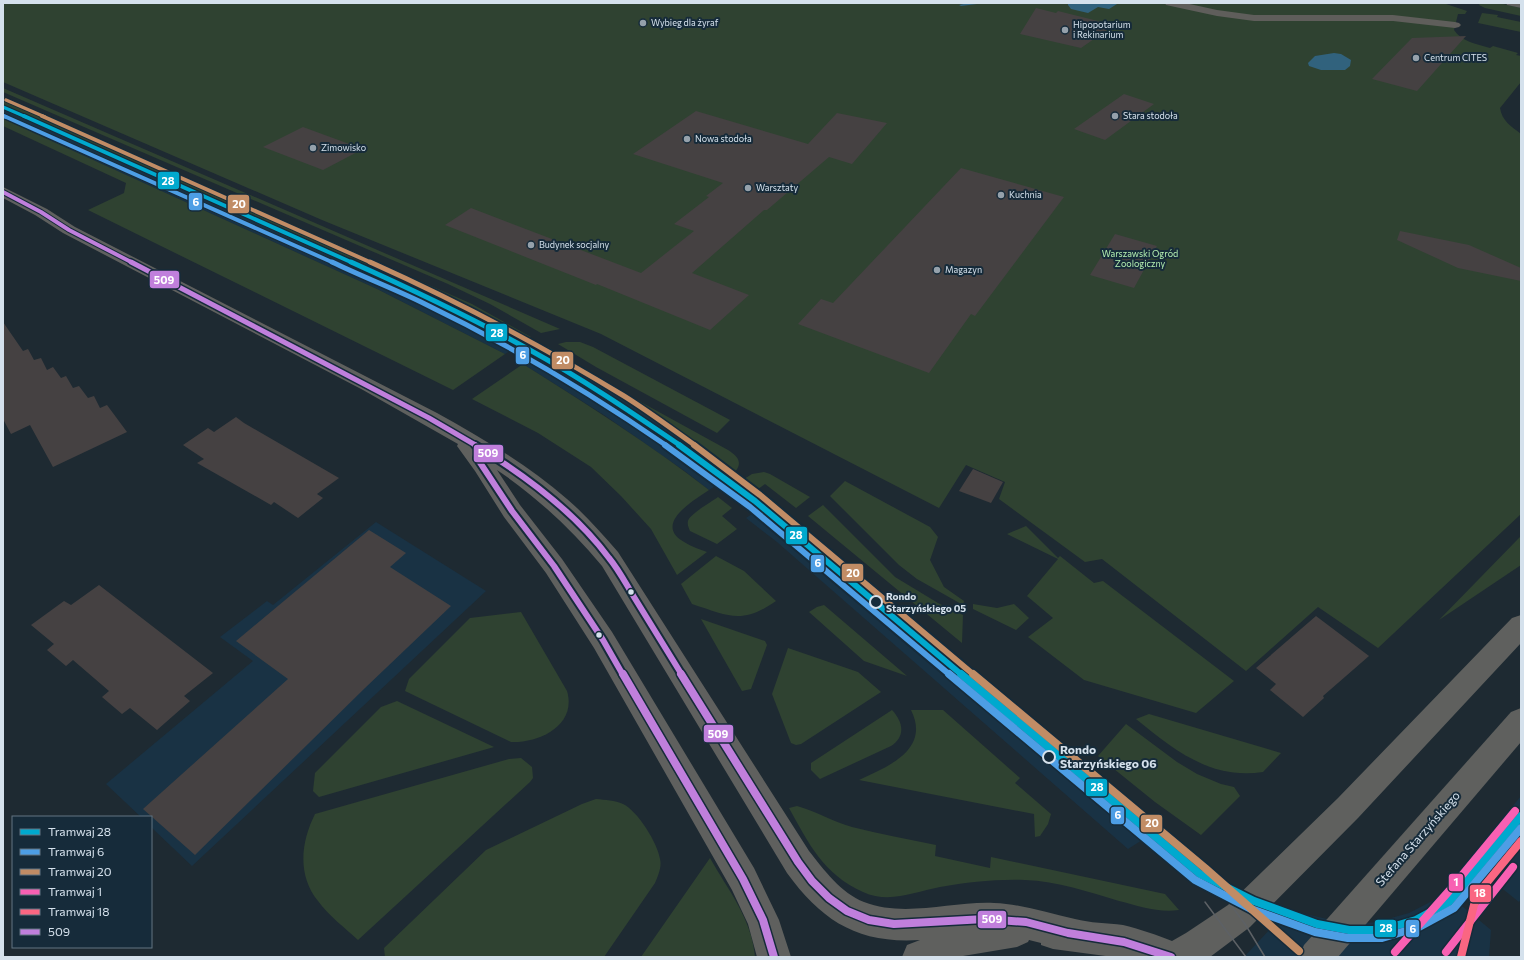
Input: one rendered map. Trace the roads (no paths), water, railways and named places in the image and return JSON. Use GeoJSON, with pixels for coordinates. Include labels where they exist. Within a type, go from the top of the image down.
{"type":"FeatureCollection","features":[{"type":"Feature","properties":{"kind":"street"},"geometry":{"type":"LineString","coordinates":[[1170,3],[1217,14],[1254,18],[1386,18],[1455,25]]}},
{"type":"Feature","properties":{"kind":"street"},"geometry":{"type":"LineString","coordinates":[[3,192],[41,212],[69,230],[375,389],[500,460],[544,492],[587,532],[610,559],[798,862],[812,881],[829,898],[847,912],[869,920],[888,923],[908,924],[985,919],[1026,922],[1068,933],[1124,942],[1171,957]]}},
{"type":"Feature","properties":{"kind":"street"},"geometry":{"type":"LineString","coordinates":[[461,438],[483,465],[512,511],[554,566],[603,640],[743,879],[763,920],[774,957]]}},
{"type":"Feature","properties":{"kind":"street"},"geometry":{"type":"LineString","coordinates":[[1176,957],[1217,933],[1239,916],[1348,808],[1521,626]]}},
{"type":"Feature","properties":{"kind":"street","name":"Stefana Starzyńskiego"},"geometry":{"type":"LineString","coordinates":[[1316,957],[1521,721]]}},
{"type":"Feature","properties":{"kind":"street"},"geometry":{"type":"LineString","coordinates":[[919,957],[958,940],[1010,931],[1068,933]]}},
{"type":"Feature","properties":{"kind":"waterway"},"geometry":{"type":"LineString","coordinates":[[961,5],[983,3]]}},
{"type":"Feature","properties":{"kind":"tram line","name":"20"},"geometry":{"type":"LineString","coordinates":[[6,100],[427,288],[532,342],[625,397],[710,456],[760,495],[1205,868],[1299,951]]}},
{"type":"Feature","properties":{"kind":"tram line","name":"28"},"geometry":{"type":"LineString","coordinates":[[3,107],[424,295],[528,349],[620,404],[705,463],[755,501],[1200,874],[1254,901],[1317,924],[1349,930],[1381,930],[1416,920],[1449,902],[1521,816]]}},
{"type":"Feature","properties":{"kind":"tram line","name":"6"},"geometry":{"type":"LineString","coordinates":[[3,116],[421,302],[524,356],[616,411],[700,469],[750,507],[1195,880],[1251,909],[1315,932],[1348,938],[1382,938],[1419,927],[1454,908],[1521,828]]}},
{"type":"Feature","properties":{"kind":"tram line","name":"1"},"geometry":{"type":"LineString","coordinates":[[1395,952],[1449,891],[1515,811]]}},
{"type":"Feature","properties":{"kind":"tram line","name":"18"},"geometry":{"type":"LineString","coordinates":[[1461,957],[1474,905],[1484,886],[1521,841]]}},
{"type":"Feature","properties":{"kind":"tram line","name":"1"},"geometry":{"type":"LineString","coordinates":[[1446,952],[1513,867]]}},
{"type":"Feature","properties":{"kind":"tram line"},"geometry":{"type":"LineString","coordinates":[[1225,897],[1245,924],[1265,957]]}},
{"type":"Feature","properties":{"kind":"tram line"},"geometry":{"type":"LineString","coordinates":[[1205,902],[1246,957]]}},
{"type":"Feature","properties":{"kind":"place","name":"Wybieg dla żyraf"},"geometry":{"type":"Point","coordinates":[643,23]}},
{"type":"Feature","properties":{"kind":"place","name":"Hipopotarium i Rekinarium"},"geometry":{"type":"Point","coordinates":[1065,30]}},
{"type":"Feature","properties":{"kind":"place","name":"Centrum CITES"},"geometry":{"type":"Point","coordinates":[1416,58]}},
{"type":"Feature","properties":{"kind":"place","name":"Stara stodoła"},"geometry":{"type":"Point","coordinates":[1115,116]}},
{"type":"Feature","properties":{"kind":"place","name":"Nowa stodoła"},"geometry":{"type":"Point","coordinates":[687,139]}},
{"type":"Feature","properties":{"kind":"place","name":"Zimowisko"},"geometry":{"type":"Point","coordinates":[313,148]}},
{"type":"Feature","properties":{"kind":"place","name":"Warsztaty"},"geometry":{"type":"Point","coordinates":[748,188]}},
{"type":"Feature","properties":{"kind":"place","name":"Kuchnia"},"geometry":{"type":"Point","coordinates":[1001,195]}},
{"type":"Feature","properties":{"kind":"place","name":"Budynek socjalny"},"geometry":{"type":"Point","coordinates":[531,245]}},
{"type":"Feature","properties":{"kind":"place","name":"Magazyn"},"geometry":{"type":"Point","coordinates":[937,270]}},
{"type":"Feature","properties":{"kind":"place","name":"Rondo Starzyńskiego 05"},"geometry":{"type":"Point","coordinates":[876,602]}},
{"type":"Feature","properties":{"kind":"place","name":"Rondo Starzyńskiego 06"},"geometry":{"type":"Point","coordinates":[1049,757]}},
{"type":"Feature","properties":{"kind":"park label","name":"Warszawski Ogród Zoologiczny"},"geometry":{"type":"Point","coordinates":[1140,260]}}]}
